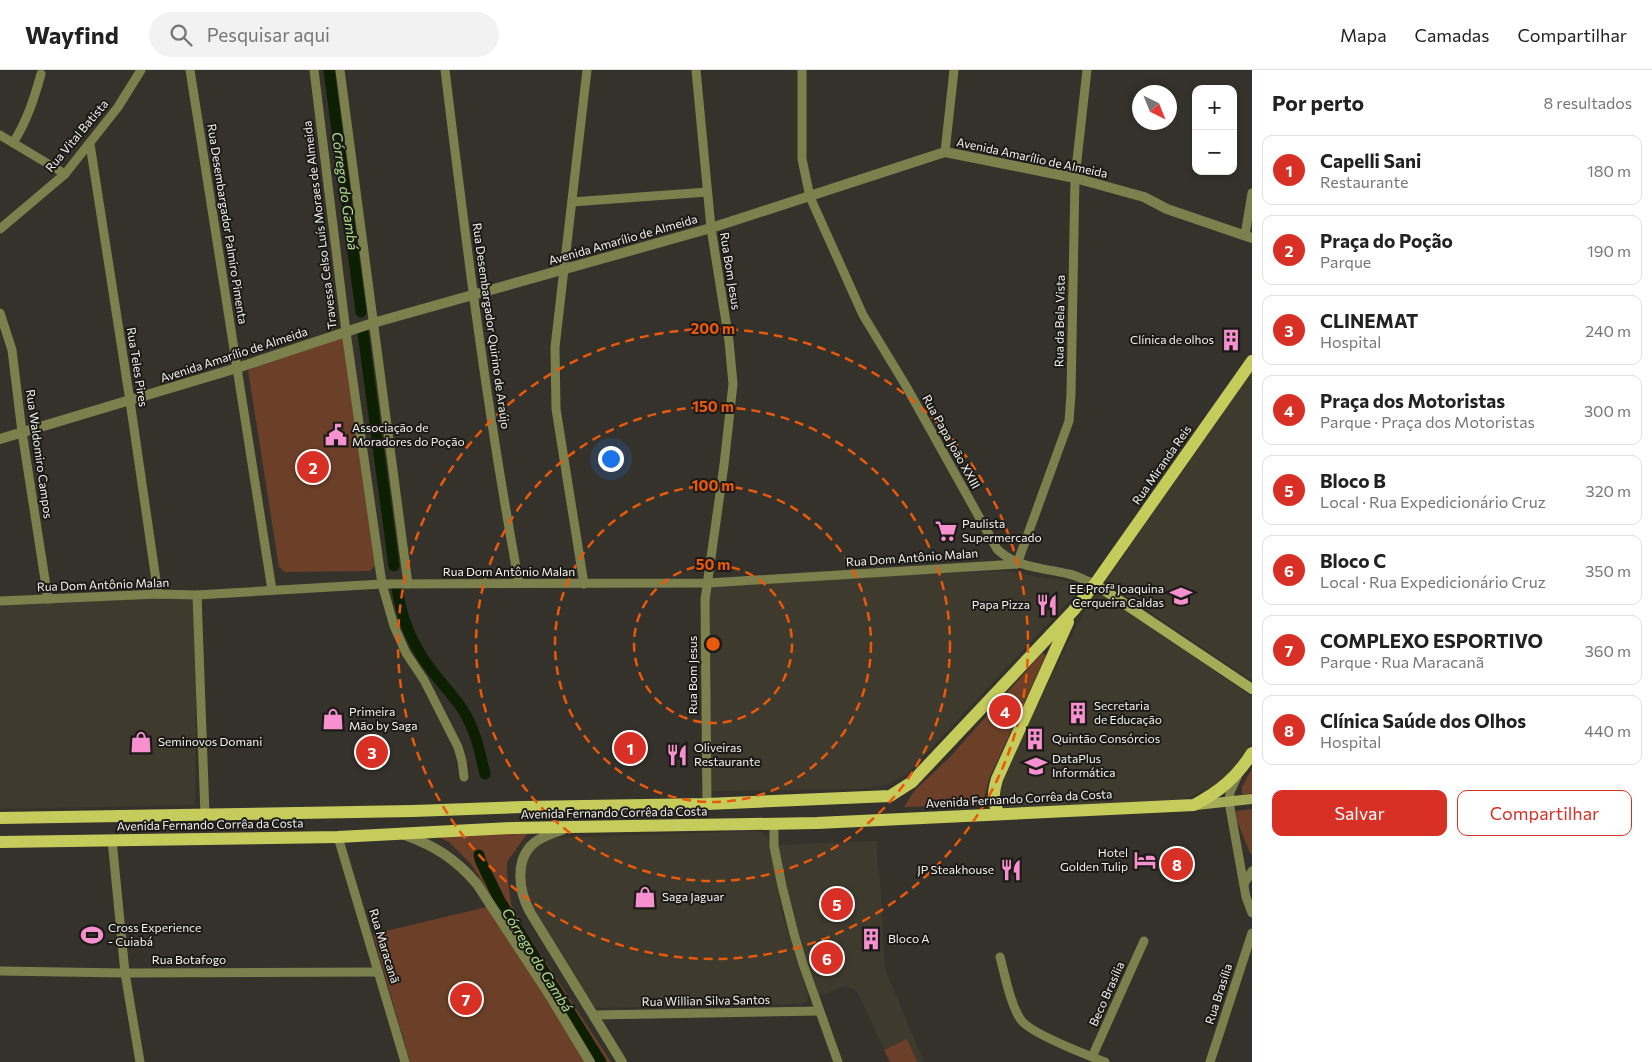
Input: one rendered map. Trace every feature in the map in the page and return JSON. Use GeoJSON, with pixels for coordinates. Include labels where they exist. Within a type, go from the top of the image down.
{"type":"FeatureCollection","features":[{"type":"Feature","properties":{"kind":"main road","name":"Rua Miranda Reis"},"geometry":{"type":"LineString","coordinates":[[1073,610],[1095,584],[1252,361]]}},
{"type":"Feature","properties":{"kind":"main road","name":"Rua Papa João XXIII"},"geometry":{"type":"LineString","coordinates":[[1095,584],[1252,689]]}},
{"type":"Feature","properties":{"kind":"main road","name":"Avenida Fernando Corrêa da Costa"},"geometry":{"type":"LineString","coordinates":[[0,818],[707,804],[888,796],[912,782],[1073,610]]}},
{"type":"Feature","properties":{"kind":"main road"},"geometry":{"type":"LineString","coordinates":[[999,814],[994,805],[992,793],[996,779],[1073,610]]}},
{"type":"Feature","properties":{"kind":"main road"},"geometry":{"type":"LineString","coordinates":[[1194,806],[1219,790],[1240,770],[1252,753]]}},
{"type":"Feature","properties":{"kind":"main road","name":"Avenida Fernando Corrêa da Costa"},"geometry":{"type":"LineString","coordinates":[[0,842],[338,837],[576,827],[774,824],[1194,806],[1252,799]]}},
{"type":"Feature","properties":{"kind":"street","name":"Rua Vital Batista"},"geometry":{"type":"LineString","coordinates":[[0,229],[65,174],[118,107],[141,70]]}},
{"type":"Feature","properties":{"kind":"street","name":"Rua Desembargador Palmiro Pimenta"},"geometry":{"type":"LineString","coordinates":[[190,70],[272,590]]}},
{"type":"Feature","properties":{"kind":"street","name":"Travessa Celso Luís Moraes de Almeida"},"geometry":{"type":"LineString","coordinates":[[314,70],[346,332],[382,584],[394,626],[406,653],[424,680],[458,747],[464,777]]}},
{"type":"Feature","properties":{"kind":"street"},"geometry":{"type":"LineString","coordinates":[[340,70],[408,584]]}},
{"type":"Feature","properties":{"kind":"street","name":"Rua Desembargador Quirino de Araújo"},"geometry":{"type":"LineString","coordinates":[[445,70],[473,295],[500,486],[519,584]]}},
{"type":"Feature","properties":{"kind":"street"},"geometry":{"type":"LineString","coordinates":[[584,584],[556,409],[555,346],[587,70]]}},
{"type":"Feature","properties":{"kind":"street","name":"Rua Bom Jesus"},"geometry":{"type":"LineString","coordinates":[[696,70],[711,228],[729,341],[733,384],[723,474],[705,600],[707,804]]}},
{"type":"Feature","properties":{"kind":"street","name":"Rua Papa João XXIII"},"geometry":{"type":"LineString","coordinates":[[802,70],[802,159],[810,197],[863,315],[906,386],[997,549],[1017,564],[1072,575],[1095,584]]}},
{"type":"Feature","properties":{"kind":"street"},"geometry":{"type":"LineString","coordinates":[[945,152],[954,70]]}},
{"type":"Feature","properties":{"kind":"street","name":"Rua da Bela Vista"},"geometry":{"type":"LineString","coordinates":[[1017,564],[1069,421],[1075,178],[1087,70]]}},
{"type":"Feature","properties":{"kind":"street"},"geometry":{"type":"LineString","coordinates":[[13,143],[31,108],[40,74]]}},
{"type":"Feature","properties":{"kind":"street"},"geometry":{"type":"LineString","coordinates":[[0,136],[65,174]]}},
{"type":"Feature","properties":{"kind":"street","name":"Rua Teles Pires"},"geometry":{"type":"LineString","coordinates":[[90,144],[158,594]]}},
{"type":"Feature","properties":{"kind":"street","name":"Avenida Amarílio de Almeida"},"geometry":{"type":"LineString","coordinates":[[0,439],[237,368],[373,323],[711,228],[945,152],[1075,178],[1144,197],[1167,209],[1248,236]]}},
{"type":"Feature","properties":{"kind":"street"},"geometry":{"type":"LineString","coordinates":[[572,202],[707,192]]}},
{"type":"Feature","properties":{"kind":"street"},"geometry":{"type":"LineString","coordinates":[[1248,236],[1252,193]]}},
{"type":"Feature","properties":{"kind":"street","name":"Rua Waldomiro Campos"},"geometry":{"type":"LineString","coordinates":[[0,313],[12,350],[22,432],[48,599]]}},
{"type":"Feature","properties":{"kind":"street","name":"Rua Dom Antônio Malan"},"geometry":{"type":"LineString","coordinates":[[0,602],[158,594],[197,595],[382,584],[708,583],[1017,564]]}},
{"type":"Feature","properties":{"kind":"street"},"geometry":{"type":"LineString","coordinates":[[197,595],[205,815]]}},
{"type":"Feature","properties":{"kind":"street"},"geometry":{"type":"LineString","coordinates":[[1240,770],[1230,792],[1229,802],[1244,884],[1252,913]]}},
{"type":"Feature","properties":{"kind":"street"},"geometry":{"type":"LineString","coordinates":[[774,824],[774,846],[782,886],[803,964],[838,1062]]}},
{"type":"Feature","properties":{"kind":"street"},"geometry":{"type":"LineString","coordinates":[[576,827],[550,834],[532,844],[524,857],[520,877],[522,892],[527,906],[622,1062]]}},
{"type":"Feature","properties":{"kind":"street"},"geometry":{"type":"LineString","coordinates":[[399,833],[446,854],[470,876],[549,994],[590,1062]]}},
{"type":"Feature","properties":{"kind":"street","name":"Rua Maracanã"},"geometry":{"type":"LineString","coordinates":[[338,837],[405,1062]]}},
{"type":"Feature","properties":{"kind":"street"},"geometry":{"type":"LineString","coordinates":[[112,840],[126,973],[140,1062]]}},
{"type":"Feature","properties":{"kind":"street"},"geometry":{"type":"LineString","coordinates":[[1244,884],[1252,872]]}},
{"type":"Feature","properties":{"kind":"street","name":"Rua Brasília"},"geometry":{"type":"LineString","coordinates":[[1210,1062],[1252,933]]}},
{"type":"Feature","properties":{"kind":"street","name":"Beco Brasília"},"geometry":{"type":"LineString","coordinates":[[1092,1057],[1144,941]]}},
{"type":"Feature","properties":{"kind":"street"},"geometry":{"type":"LineString","coordinates":[[1000,957],[1013,1002],[1022,1021],[1037,1032],[1105,1062]]}},
{"type":"Feature","properties":{"kind":"street","name":"Rua Botafogo"},"geometry":{"type":"LineString","coordinates":[[0,972],[378,972]]}},
{"type":"Feature","properties":{"kind":"street","name":"Rua Willian Silva Santos"},"geometry":{"type":"LineString","coordinates":[[594,1015],[819,1011]]}},
{"type":"Feature","properties":{"kind":"shaded area"},"geometry":{"type":"Polygon","coordinates":[[[342,338],[346,343],[377,564],[370,571],[285,572],[279,567],[248,370],[342,338]]]}},
{"type":"Feature","properties":{"kind":"shaded area"},"geometry":{"type":"Polygon","coordinates":[[[1252,368],[1252,681],[1105,582],[1252,368]]]}},
{"type":"Feature","properties":{"kind":"shaded area"},"geometry":{"type":"Polygon","coordinates":[[[1004,571],[1085,584],[907,774],[889,784],[862,789],[711,791],[707,583],[1004,571]]]}},
{"type":"Feature","properties":{"kind":"shaded area"},"geometry":{"type":"Polygon","coordinates":[[[1099,590],[1252,697],[1252,743],[1235,767],[1212,787],[1175,803],[1000,809],[994,802],[1009,761],[1083,613],[1099,590]]]}},
{"type":"Feature","properties":{"kind":"shaded area"},"geometry":{"type":"Polygon","coordinates":[[[197,594],[195,805],[0,809],[0,603],[197,594]]]}},
{"type":"Feature","properties":{"kind":"shaded area"},"geometry":{"type":"Polygon","coordinates":[[[1042,653],[1046,655],[989,779],[982,805],[904,807],[915,790],[950,757],[1042,653]]]}},
{"type":"Feature","properties":{"kind":"shaded area"},"geometry":{"type":"Polygon","coordinates":[[[1252,768],[1252,793],[1242,795],[1242,787],[1252,768]]]}},
{"type":"Feature","properties":{"kind":"shaded area"},"geometry":{"type":"Polygon","coordinates":[[[1252,809],[1252,854],[1237,821],[1236,811],[1252,809]]]}},
{"type":"Feature","properties":{"kind":"shaded area"},"geometry":{"type":"Polygon","coordinates":[[[529,831],[507,862],[511,904],[524,929],[611,1062],[604,1062],[505,907],[489,876],[483,855],[474,856],[507,918],[599,1062],[596,1062],[471,864],[449,842],[431,833],[529,831]]]}},
{"type":"Feature","properties":{"kind":"shaded area"},"geometry":{"type":"Polygon","coordinates":[[[761,832],[770,841],[782,914],[808,995],[807,1001],[802,1004],[590,1007],[523,897],[522,887],[528,859],[538,845],[548,838],[761,832]]]}},
{"type":"Feature","properties":{"kind":"shaded area"},"geometry":{"type":"Polygon","coordinates":[[[877,841],[885,969],[924,1062],[890,1062],[855,990],[846,986],[818,996],[806,964],[784,883],[778,845],[877,841]]]}},
{"type":"Feature","properties":{"kind":"shaded area"},"geometry":{"type":"Polygon","coordinates":[[[487,907],[590,1062],[410,1062],[373,934],[487,907]]]}},
{"type":"Feature","properties":{"kind":"shaded area"},"geometry":{"type":"Polygon","coordinates":[[[907,1039],[917,1062],[890,1062],[884,1050],[907,1039]]]}},
{"type":"Feature","properties":{"kind":"waterway","name":"Córrego do Gambá"},"geometry":{"type":"LineString","coordinates":[[329,70],[361,312]]}},
{"type":"Feature","properties":{"kind":"waterway","name":"Córrego do Gambá"},"geometry":{"type":"LineString","coordinates":[[363,333],[394,566]]}},
{"type":"Feature","properties":{"kind":"waterway","name":"Córrego do Gambá"},"geometry":{"type":"LineString","coordinates":[[397,588],[404,620],[413,640],[434,673],[459,704],[471,725],[485,774]]}},
{"type":"Feature","properties":{"kind":"waterway","name":"Córrego do Gambá"},"geometry":{"type":"LineString","coordinates":[[479,855],[500,901],[601,1062]]}},
{"type":"Feature","properties":{"kind":"place","name":"Clínica de olhos"},"geometry":{"type":"Point","coordinates":[1231,340]}},
{"type":"Feature","properties":{"kind":"place","name":"Associação de Moradores do Poção"},"geometry":{"type":"Point","coordinates":[336,435]}},
{"type":"Feature","properties":{"kind":"place","name":"Praça do Poção"},"geometry":{"type":"Point","coordinates":[313,467]}},
{"type":"Feature","properties":{"kind":"place","name":"Paulista Supermercado"},"geometry":{"type":"Point","coordinates":[946,531]}},
{"type":"Feature","properties":{"kind":"place","name":"EE Profª Joaquina Cerqueira Caldas"},"geometry":{"type":"Point","coordinates":[1181,596]}},
{"type":"Feature","properties":{"kind":"place","name":"Papa Pizza"},"geometry":{"type":"Point","coordinates":[1047,605]}},
{"type":"Feature","properties":{"kind":"place","name":"Praça dos Motoristas"},"geometry":{"type":"Point","coordinates":[1005,711]}},
{"type":"Feature","properties":{"kind":"place","name":"Secretaria de Educação"},"geometry":{"type":"Point","coordinates":[1078,713]}},
{"type":"Feature","properties":{"kind":"place","name":"Primeira Mão by Saga"},"geometry":{"type":"Point","coordinates":[333,719]}},
{"type":"Feature","properties":{"kind":"place","name":"Quintão Consórcios"},"geometry":{"type":"Point","coordinates":[1035,739]}},
{"type":"Feature","properties":{"kind":"place","name":"Seminovos Domani"},"geometry":{"type":"Point","coordinates":[141,742]}},
{"type":"Feature","properties":{"kind":"place","name":"Capelli Sani"},"geometry":{"type":"Point","coordinates":[630,748]}},
{"type":"Feature","properties":{"kind":"place","name":"CLINEMAT"},"geometry":{"type":"Point","coordinates":[372,752]}},
{"type":"Feature","properties":{"kind":"place","name":"Oliveiras Restaurante"},"geometry":{"type":"Point","coordinates":[677,755]}},
{"type":"Feature","properties":{"kind":"place","name":"DataPlus Informática"},"geometry":{"type":"Point","coordinates":[1036,766]}},
{"type":"Feature","properties":{"kind":"place","name":"Hotel Golden Tulip"},"geometry":{"type":"Point","coordinates":[1145,860]}},
{"type":"Feature","properties":{"kind":"place","name":"Clínica Saúde dos Olhos"},"geometry":{"type":"Point","coordinates":[1177,864]}},
{"type":"Feature","properties":{"kind":"place","name":"JP Steakhouse"},"geometry":{"type":"Point","coordinates":[1011,870]}},
{"type":"Feature","properties":{"kind":"place","name":"Saga Jaguar"},"geometry":{"type":"Point","coordinates":[645,897]}},
{"type":"Feature","properties":{"kind":"place","name":"Bloco B"},"geometry":{"type":"Point","coordinates":[837,904]}},
{"type":"Feature","properties":{"kind":"place","name":"Cross Experience - Cuiabá"},"geometry":{"type":"Point","coordinates":[92,935]}},
{"type":"Feature","properties":{"kind":"place","name":"Bloco A"},"geometry":{"type":"Point","coordinates":[871,939]}},
{"type":"Feature","properties":{"kind":"place","name":"Bloco C"},"geometry":{"type":"Point","coordinates":[827,958]}},
{"type":"Feature","properties":{"kind":"place","name":"COMPLEXO ESPORTIVO"},"geometry":{"type":"Point","coordinates":[466,999]}}]}
